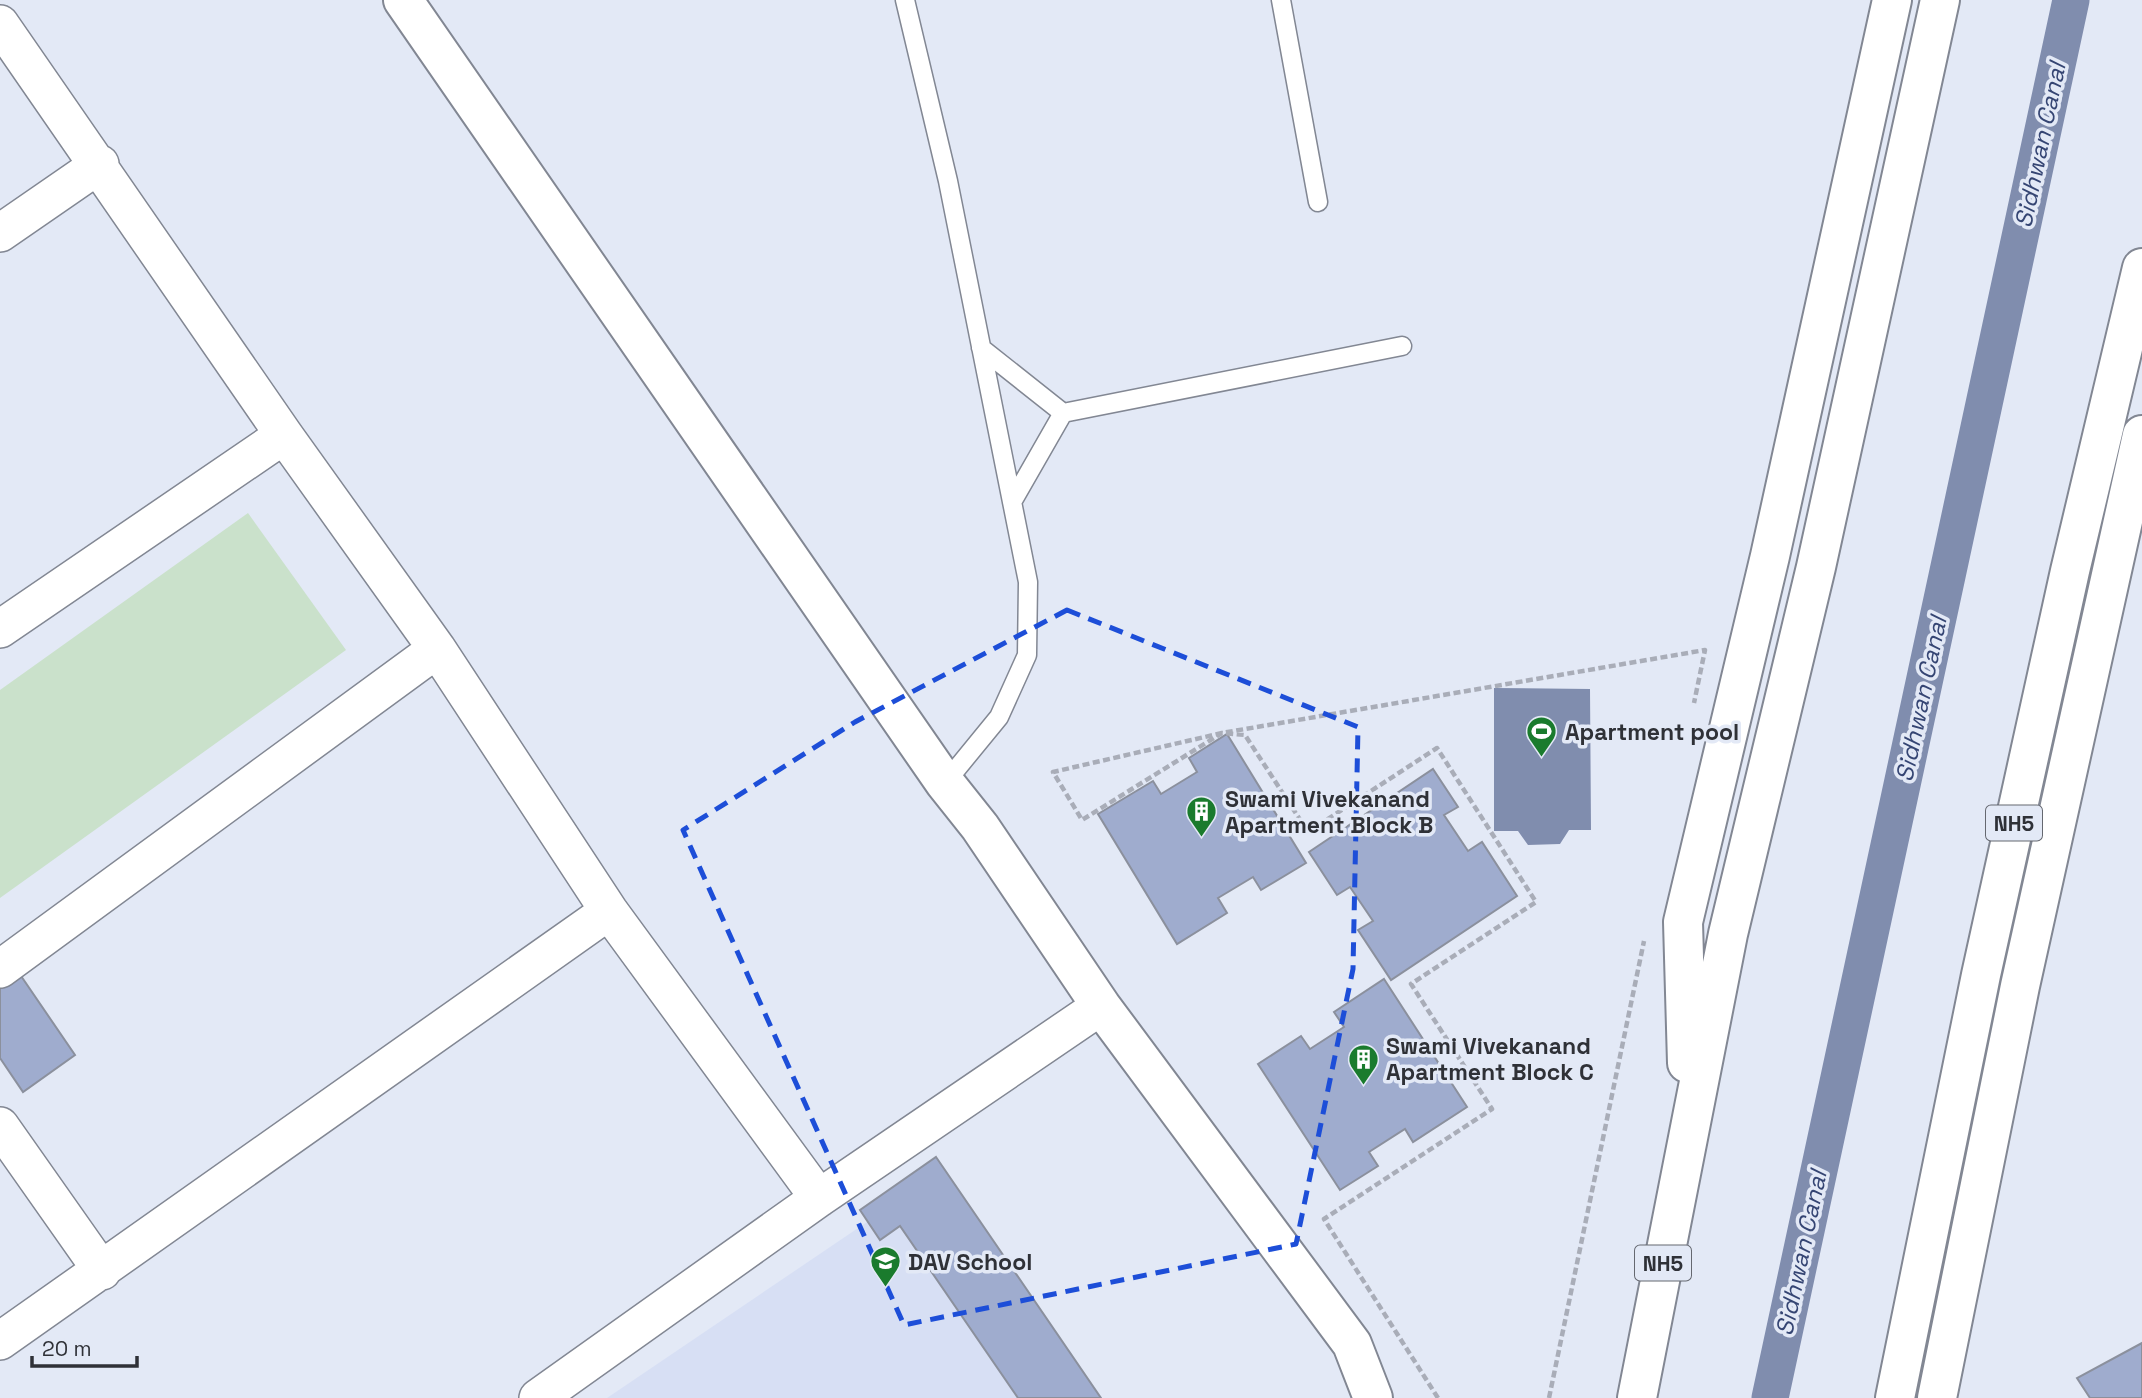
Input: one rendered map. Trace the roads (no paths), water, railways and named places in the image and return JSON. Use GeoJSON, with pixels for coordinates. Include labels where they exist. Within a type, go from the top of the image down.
{"type":"FeatureCollection","features":[{"type":"Feature","properties":{"kind":"main road"},"geometry":{"type":"LineString","coordinates":[[404,0],[945,783],[980,827],[1101,1006],[1352,1344],[1373,1398]]}},
{"type":"Feature","properties":{"kind":"main road"},"geometry":{"type":"LineString","coordinates":[[1688,1128],[1683,922],[1773,542],[1892,0]]}},
{"type":"Feature","properties":{"kind":"main road","name":"NH5"},"geometry":{"type":"LineString","coordinates":[[1637,1398],[1728,934],[1816,567],[1940,0]]}},
{"type":"Feature","properties":{"kind":"main road","name":"NH5"},"geometry":{"type":"LineString","coordinates":[[1895,1398],[1981,975],[2070,571],[2142,268]]}},
{"type":"Feature","properties":{"kind":"main road"},"geometry":{"type":"LineString","coordinates":[[1937,1398],[2020,985],[2142,435]]}},
{"type":"Feature","properties":{"kind":"street"},"geometry":{"type":"LineString","coordinates":[[0,24],[100,163],[284,435],[437,649],[609,911],[819,1198]]}},
{"type":"Feature","properties":{"kind":"street"},"geometry":{"type":"LineString","coordinates":[[0,233],[100,163]]}},
{"type":"Feature","properties":{"kind":"street"},"geometry":{"type":"LineString","coordinates":[[0,629],[284,435]]}},
{"type":"Feature","properties":{"kind":"street"},"geometry":{"type":"LineString","coordinates":[[0,969],[437,649]]}},
{"type":"Feature","properties":{"kind":"street"},"geometry":{"type":"LineString","coordinates":[[0,1341],[609,911]]}},
{"type":"Feature","properties":{"kind":"street"},"geometry":{"type":"LineString","coordinates":[[538,1398],[819,1198],[1101,1006]]}},
{"type":"Feature","properties":{"kind":"street"},"geometry":{"type":"LineString","coordinates":[[0,1126],[102,1271]]}},
{"type":"Feature","properties":{"kind":"lane"},"geometry":{"type":"LineString","coordinates":[[905,0],[948,181],[1027,582],[1027,655],[999,717],[945,783]]}},
{"type":"Feature","properties":{"kind":"lane"},"geometry":{"type":"LineString","coordinates":[[1281,0],[1318,202]]}},
{"type":"Feature","properties":{"kind":"lane"},"geometry":{"type":"LineString","coordinates":[[1012,502],[1063,414],[1402,346]]}},
{"type":"Feature","properties":{"kind":"lane"},"geometry":{"type":"LineString","coordinates":[[981,348],[1063,414]]}},
{"type":"Feature","properties":{"kind":"water","name":"Apartment pool"},"geometry":{"type":"Polygon","coordinates":[[[1494,688],[1590,689],[1591,830],[1569,830],[1560,844],[1528,845],[1518,831],[1494,831],[1494,688]]]}},
{"type":"Feature","properties":{"kind":"waterway","name":"Sidhwan Canal"},"geometry":{"type":"LineString","coordinates":[[1770,1398],[2071,0]]}},
{"type":"Feature","properties":{"kind":"place","name":"Apartment pool"},"geometry":{"type":"Point","coordinates":[1542,759]}},
{"type":"Feature","properties":{"kind":"place","name":"Swami Vivekanand Apartment Block B"},"geometry":{"type":"Point","coordinates":[1202,839]}},
{"type":"Feature","properties":{"kind":"place","name":"Swami Vivekanand Apartment Block C"},"geometry":{"type":"Point","coordinates":[1363,1086]}},
{"type":"Feature","properties":{"kind":"place","name":"DAV School"},"geometry":{"type":"Point","coordinates":[885,1289]}}]}
